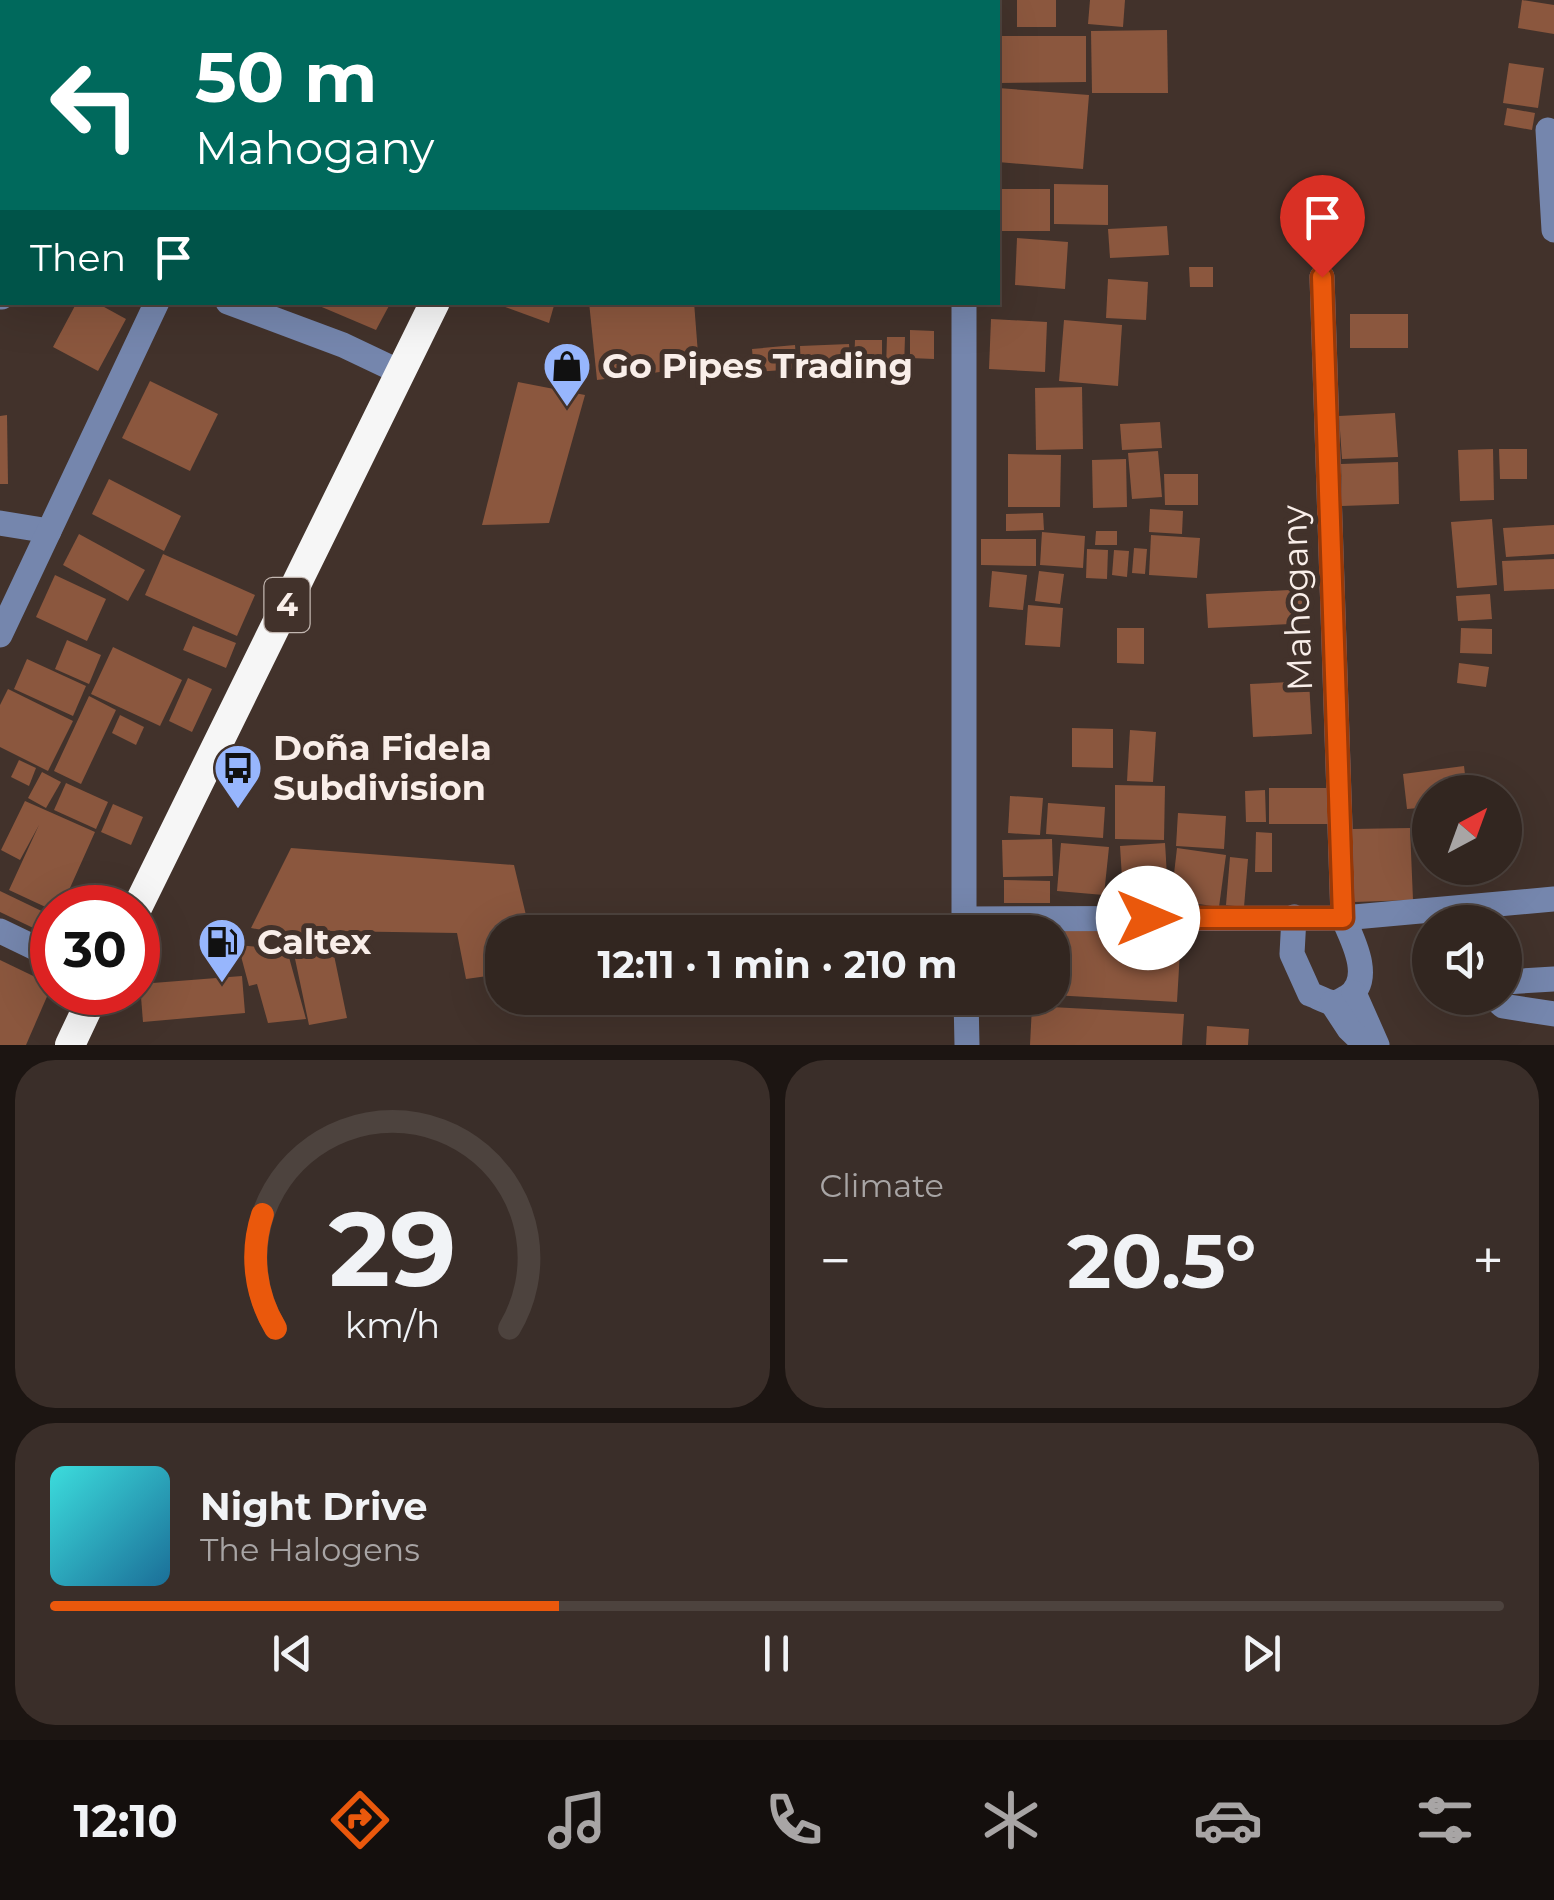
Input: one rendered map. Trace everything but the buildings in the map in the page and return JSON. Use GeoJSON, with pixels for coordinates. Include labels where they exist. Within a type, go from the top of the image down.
{"type":"FeatureCollection","features":[{"type":"Feature","properties":{"kind":"highway","name":"4"},"geometry":{"type":"LineString","coordinates":[[148,885],[434,305]]}},
{"type":"Feature","properties":{"kind":"highway"},"geometry":{"type":"LineString","coordinates":[[70,1045],[85,1015]]}},
{"type":"Feature","properties":{"kind":"street"},"geometry":{"type":"LineString","coordinates":[[1548,130],[1554,230]]}},
{"type":"Feature","properties":{"kind":"street","name":"Mahogany"},"geometry":{"type":"LineString","coordinates":[[1322,277],[1343,918]]}},
{"type":"Feature","properties":{"kind":"street"},"geometry":{"type":"LineString","coordinates":[[0,634],[156,305]]}},
{"type":"Feature","properties":{"kind":"street"},"geometry":{"type":"LineString","coordinates":[[236,305],[343,345],[402,373]]}},
{"type":"Feature","properties":{"kind":"street"},"geometry":{"type":"LineString","coordinates":[[964,305],[964,915]]}},
{"type":"Feature","properties":{"kind":"street"},"geometry":{"type":"LineString","coordinates":[[0,523],[49,531]]}},
{"type":"Feature","properties":{"kind":"street"},"geometry":{"type":"LineString","coordinates":[[1070,923],[1343,918],[1554,899]]}},
{"type":"Feature","properties":{"kind":"street"},"geometry":{"type":"LineString","coordinates":[[1294,918],[1292,954],[1310,994],[1343,998],[1377,1045]]}},
{"type":"Feature","properties":{"kind":"street"},"geometry":{"type":"LineString","coordinates":[[1343,918],[1358,950],[1360,976],[1343,998],[1349,1030],[1366,1045]]}},
{"type":"Feature","properties":{"kind":"street"},"geometry":{"type":"LineString","coordinates":[[0,931],[30,945]]}},
{"type":"Feature","properties":{"kind":"street"},"geometry":{"type":"LineString","coordinates":[[1522,981],[1554,978]]}},
{"type":"Feature","properties":{"kind":"street"},"geometry":{"type":"LineString","coordinates":[[1522,1009],[1554,1014]]}},
{"type":"Feature","properties":{"kind":"street"},"geometry":{"type":"LineString","coordinates":[[966,1015],[967,1045]]}},
{"type":"Feature","properties":{"kind":"place","name":"Go Pipes Trading"},"geometry":{"type":"Point","coordinates":[567,408]}},
{"type":"Feature","properties":{"kind":"place","name":"Doña Fidela Subdivision"},"geometry":{"type":"Point","coordinates":[238,810]}},
{"type":"Feature","properties":{"kind":"place","name":"Caltex"},"geometry":{"type":"Point","coordinates":[222,984]}},
{"type":"Feature","properties":{"kind":"route"},"geometry":{"type":"LineString","coordinates":[[1148,918],[1343,918],[1322,277]]}}]}
